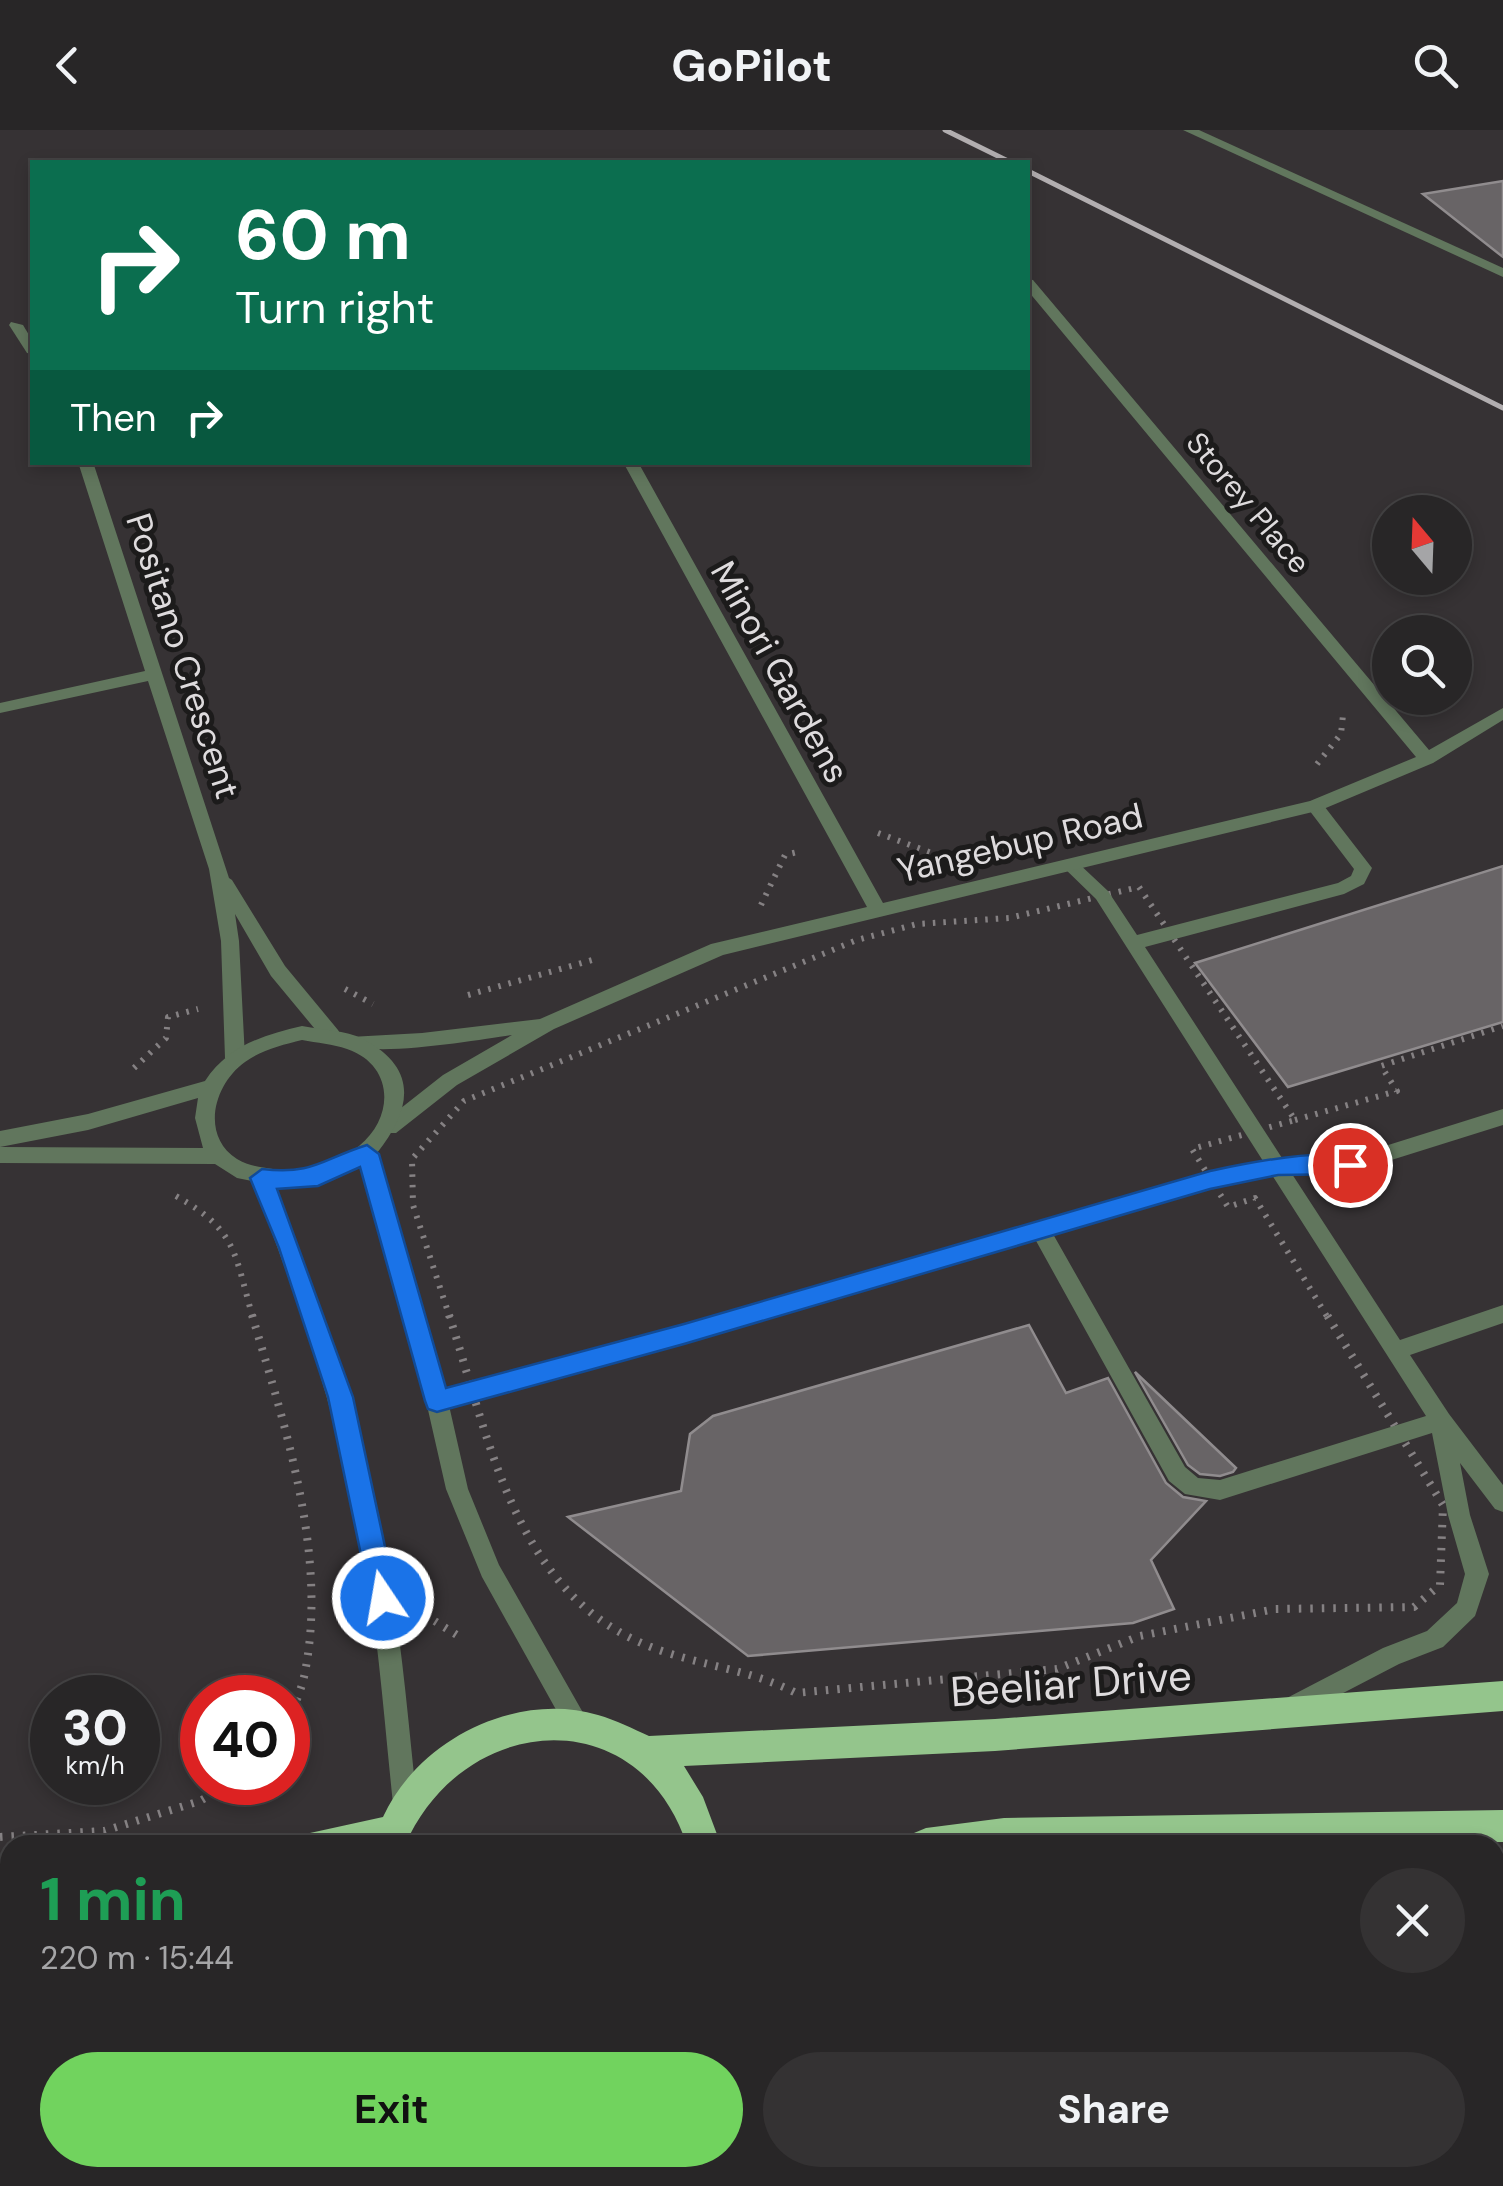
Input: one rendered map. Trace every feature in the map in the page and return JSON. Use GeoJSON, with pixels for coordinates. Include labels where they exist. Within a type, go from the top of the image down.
{"type":"FeatureCollection","features":[{"type":"Feature","properties":{"kind":"highway","name":"Beeliar Drive"},"geometry":{"type":"LineString","coordinates":[[646,1752],[995,1735],[1503,1696]]}},
{"type":"Feature","properties":{"kind":"highway"},"geometry":{"type":"LineString","coordinates":[[363,1835],[395,1827],[451,1757],[480,1739],[512,1728],[578,1725],[614,1735],[646,1752],[672,1777],[692,1809],[701,1835]]}},
{"type":"Feature","properties":{"kind":"highway"},"geometry":{"type":"LineString","coordinates":[[1004,1835],[1503,1826]]}},
{"type":"Feature","properties":{"kind":"street"},"geometry":{"type":"LineString","coordinates":[[1189,130],[1503,273]]}},
{"type":"Feature","properties":{"kind":"street","name":"Storey Place"},"geometry":{"type":"LineString","coordinates":[[1030,286],[1427,758]]}},
{"type":"Feature","properties":{"kind":"street"},"geometry":{"type":"LineString","coordinates":[[16,326],[30,347]]}},
{"type":"Feature","properties":{"kind":"street","name":"Positano Crescent"},"geometry":{"type":"LineString","coordinates":[[86,465],[218,869],[230,941],[236,1058]]}},
{"type":"Feature","properties":{"kind":"street","name":"Minori Gardens"},"geometry":{"type":"LineString","coordinates":[[632,465],[878,910]]}},
{"type":"Feature","properties":{"kind":"street"},"geometry":{"type":"LineString","coordinates":[[0,708],[156,674]]}},
{"type":"Feature","properties":{"kind":"street","name":"Yangebup Road"},"geometry":{"type":"LineString","coordinates":[[389,1128],[450,1080],[547,1024],[718,949],[1315,806],[1427,758],[1503,713]]}},
{"type":"Feature","properties":{"kind":"street"},"geometry":{"type":"LineString","coordinates":[[1134,943],[1344,888],[1358,880],[1363,868],[1315,806]]}},
{"type":"Feature","properties":{"kind":"street"},"geometry":{"type":"LineString","coordinates":[[1070,864],[1102,895],[1440,1421],[1503,1502]]}},
{"type":"Feature","properties":{"kind":"street","name":"Positano Crescent"},"geometry":{"type":"LineString","coordinates":[[218,869],[261,946],[331,1035]]}},
{"type":"Feature","properties":{"kind":"street","name":"Yangebup Road"},"geometry":{"type":"LineString","coordinates":[[357,1042],[422,1040],[547,1024]]}},
{"type":"Feature","properties":{"kind":"street"},"geometry":{"type":"LineString","coordinates":[[0,1139],[88,1122],[209,1087],[236,1058],[274,1039],[302,1033],[357,1042],[378,1056],[392,1073],[397,1100],[389,1128],[367,1154],[318,1177],[289,1181],[238,1170],[219,1156],[207,1140],[202,1120],[209,1087]]}},
{"type":"Feature","properties":{"kind":"street"},"geometry":{"type":"LineString","coordinates":[[437,1401],[473,1388],[684,1334],[1210,1180],[1278,1166],[1350,1165],[1503,1118]]}},
{"type":"Feature","properties":{"kind":"street"},"geometry":{"type":"LineString","coordinates":[[367,1154],[437,1401],[457,1489],[490,1570],[578,1725]]}},
{"type":"Feature","properties":{"kind":"street"},"geometry":{"type":"LineString","coordinates":[[0,1155],[219,1156]]}},
{"type":"Feature","properties":{"kind":"street"},"geometry":{"type":"LineString","coordinates":[[262,1178],[340,1397],[383,1598],[395,1827]]}},
{"type":"Feature","properties":{"kind":"street"},"geometry":{"type":"LineString","coordinates":[[1039,1228],[1177,1474],[1193,1487],[1220,1490],[1440,1421]]}},
{"type":"Feature","properties":{"kind":"street"},"geometry":{"type":"LineString","coordinates":[[1397,1350],[1503,1314]]}},
{"type":"Feature","properties":{"kind":"street"},"geometry":{"type":"LineString","coordinates":[[1280,1714],[1390,1656],[1435,1638],[1466,1609],[1477,1574],[1459,1515],[1440,1421]]}},
{"type":"Feature","properties":{"kind":"path"},"geometry":{"type":"LineString","coordinates":[[1295,1120],[1139,887],[1009,918],[917,924],[858,940],[464,1101],[412,1159],[412,1205],[524,1535],[584,1611],[638,1646],[774,1680],[796,1693],[1056,1668],[1140,1636],[1275,1609],[1414,1607],[1440,1585],[1443,1505],[1256,1198],[1228,1206],[1192,1149],[1254,1132],[1398,1091],[1381,1066],[1503,1026]]}},
{"type":"Feature","properties":{"kind":"path"},"geometry":{"type":"LineString","coordinates":[[425,1615],[460,1637]]}},
{"type":"Feature","properties":{"kind":"path"},"geometry":{"type":"LineString","coordinates":[[304,1675],[311,1643]]}},
{"type":"Feature","properties":{"kind":"path"},"geometry":{"type":"LineString","coordinates":[[35,1835],[104,1831],[187,1805]]}},
{"type":"Feature","properties":{"kind":"building"},"geometry":{"type":"Polygon","coordinates":[[[1503,181],[1503,257],[1423,194],[1503,181]]]}},
{"type":"Feature","properties":{"kind":"building"},"geometry":{"type":"Polygon","coordinates":[[[1503,866],[1503,1022],[1288,1087],[1195,963],[1503,866]]]}},
{"type":"Feature","properties":{"kind":"building"},"geometry":{"type":"Polygon","coordinates":[[[1029,1325],[1066,1393],[1108,1378],[1166,1483],[1183,1497],[1206,1501],[1151,1560],[1174,1609],[1133,1623],[748,1656],[568,1517],[681,1491],[690,1434],[713,1416],[1029,1325]]]}},
{"type":"Feature","properties":{"kind":"building"},"geometry":{"type":"Polygon","coordinates":[[[1135,1372],[1236,1468],[1233,1472],[1220,1476],[1200,1474],[1188,1465],[1135,1372]]]}},
{"type":"Feature","properties":{"kind":"railway"},"geometry":{"type":"LineString","coordinates":[[945,130],[1006,160]]}},
{"type":"Feature","properties":{"kind":"railway"},"geometry":{"type":"LineString","coordinates":[[1030,172],[1503,408]]}},
{"type":"Feature","properties":{"kind":"route"},"geometry":{"type":"LineString","coordinates":[[383,1598],[340,1397],[262,1178],[289,1181],[318,1177],[367,1154],[437,1401],[473,1388],[684,1334],[1210,1180],[1278,1166],[1350,1165]]}}]}
